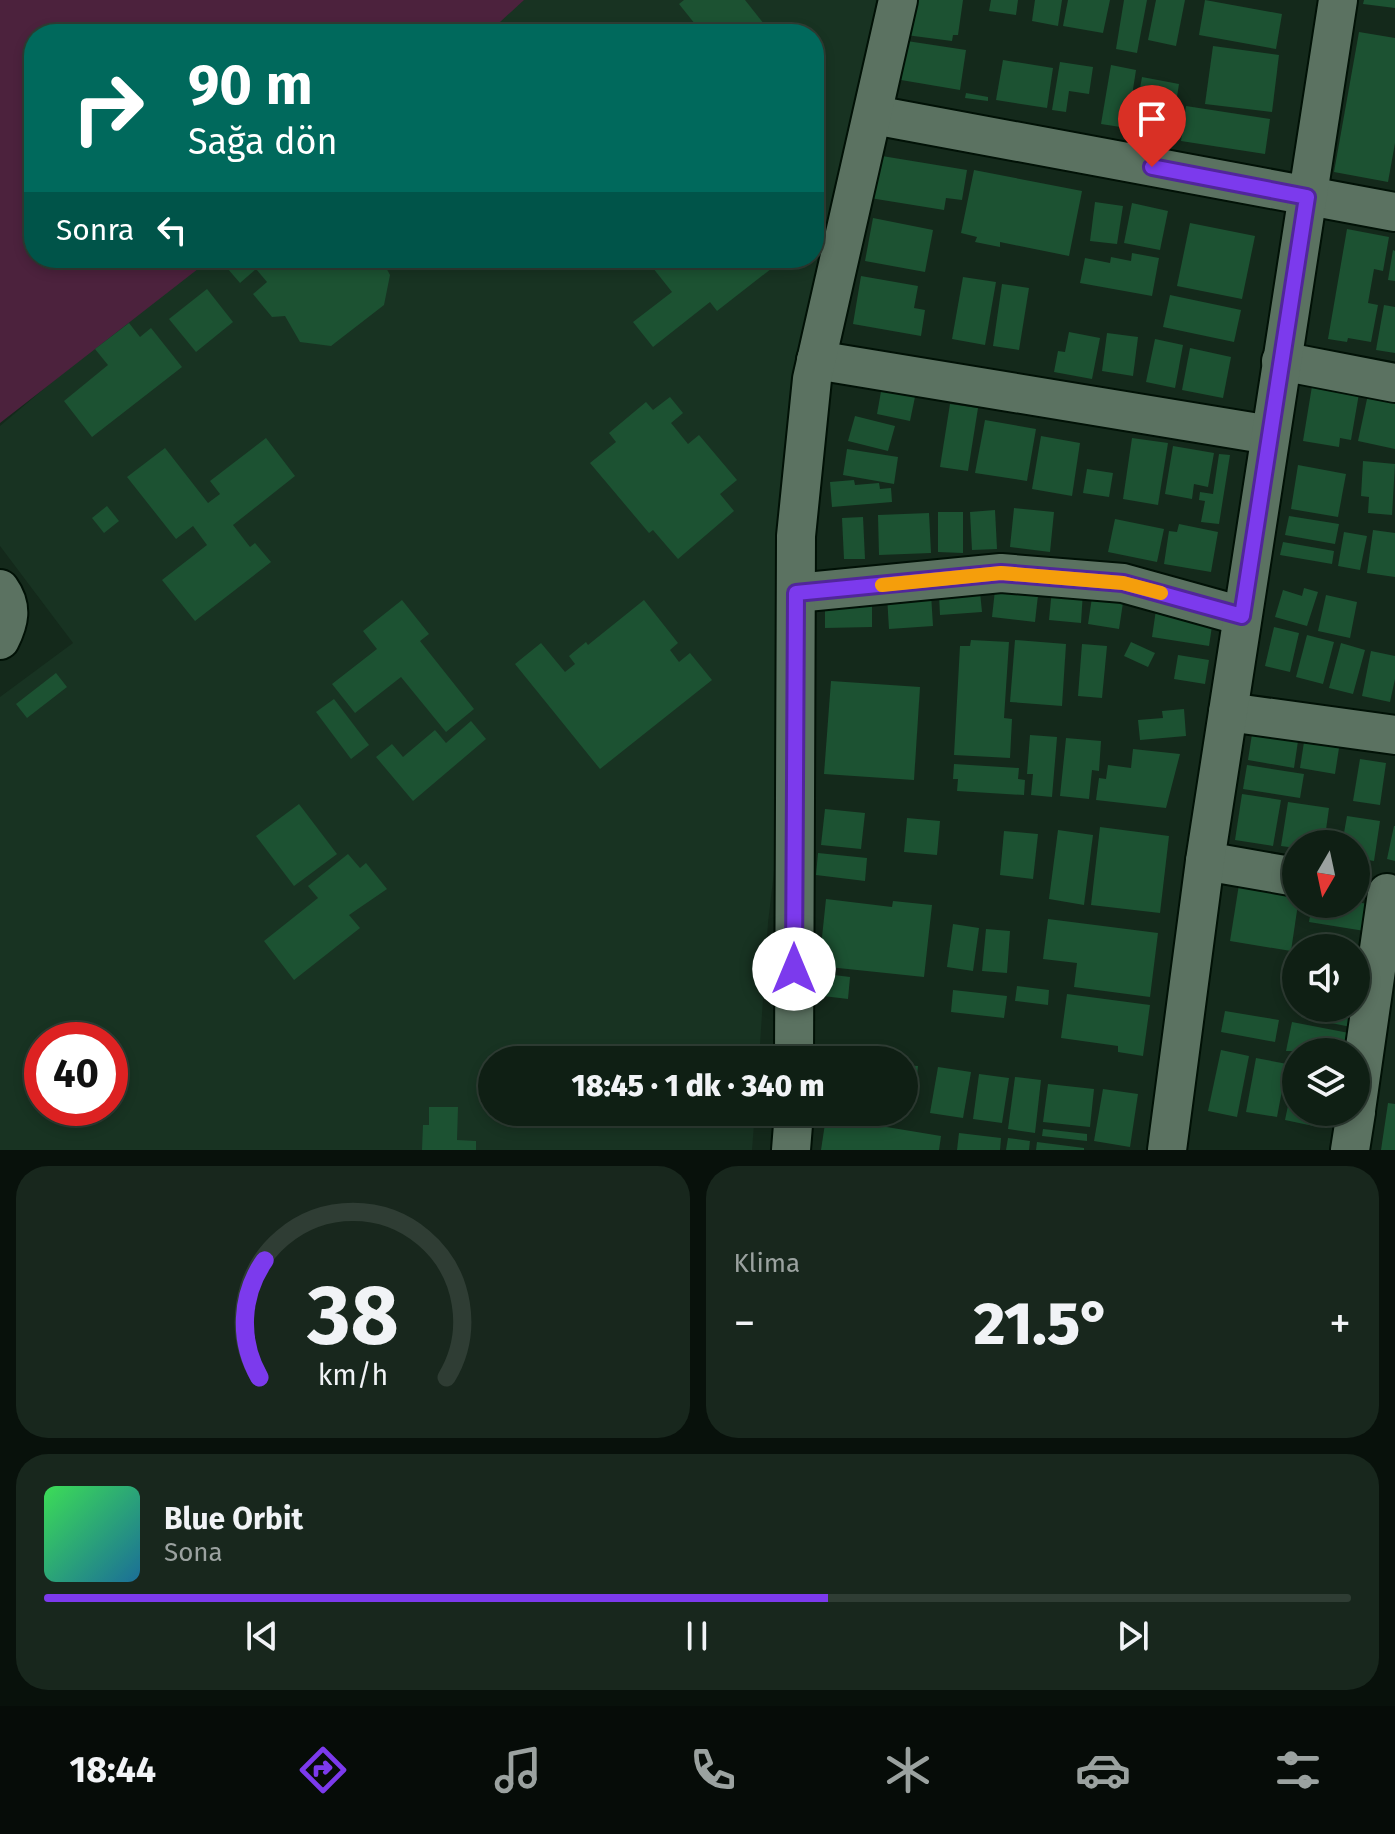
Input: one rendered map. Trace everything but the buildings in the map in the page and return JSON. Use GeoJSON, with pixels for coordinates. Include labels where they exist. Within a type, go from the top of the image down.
{"type":"FeatureCollection","features":[{"type":"Feature","properties":{"kind":"street"},"geometry":{"type":"LineString","coordinates":[[794,1046],[796,536],[812,379],[898,0]]}},
{"type":"Feature","properties":{"kind":"street"},"geometry":{"type":"LineString","coordinates":[[1167,1150],[1205,861],[1338,0]]}},
{"type":"Feature","properties":{"kind":"street"},"geometry":{"type":"LineString","coordinates":[[874,115],[1395,212]]}},
{"type":"Feature","properties":{"kind":"street"},"geometry":{"type":"LineString","coordinates":[[816,360],[1270,435]]}},
{"type":"Feature","properties":{"kind":"street"},"geometry":{"type":"LineString","coordinates":[[1281,361],[1395,383]]}},
{"type":"Feature","properties":{"kind":"street"},"geometry":{"type":"LineString","coordinates":[[796,593],[1001,573],[1123,583],[1242,616]]}},
{"type":"Feature","properties":{"kind":"street"},"geometry":{"type":"LineString","coordinates":[[0,589],[6,596],[9,621],[0,640]]}},
{"type":"Feature","properties":{"kind":"street"},"geometry":{"type":"LineString","coordinates":[[1228,712],[1395,735]]}},
{"type":"Feature","properties":{"kind":"street"},"geometry":{"type":"LineString","coordinates":[[1205,861],[1282,875]]}},
{"type":"Feature","properties":{"kind":"street"},"geometry":{"type":"LineString","coordinates":[[1364,1038],[1379,892]]}},
{"type":"Feature","properties":{"kind":"street"},"geometry":{"type":"LineString","coordinates":[[791,1150],[793,1126]]}},
{"type":"Feature","properties":{"kind":"street"},"geometry":{"type":"LineString","coordinates":[[1350,1150],[1354,1126]]}},
{"type":"Feature","properties":{"kind":"shaded area"},"geometry":{"type":"Polygon","coordinates":[[[0,0],[524,0],[498,24],[24,24],[24,268],[199,268],[0,423],[0,0]]]}},
{"type":"Feature","properties":{"kind":"shaded area"},"geometry":{"type":"Polygon","coordinates":[[[502,0],[876,0],[768,923],[760,1046],[478,1046],[478,1126],[754,1126],[752,1150],[0,1150],[0,697],[73,643],[0,546],[0,426],[186,268],[824,268],[824,24],[474,24],[502,0]]]}},
{"type":"Feature","properties":{"kind":"slow traffic"},"geometry":{"type":"LineString","coordinates":[[882,585],[1001,573],[1123,583],[1161,593]]}},
{"type":"Feature","properties":{"kind":"route"},"geometry":{"type":"LineString","coordinates":[[794,969],[796,593],[1001,573],[1123,583],[1242,616],[1307,197],[1152,167]]}}]}
